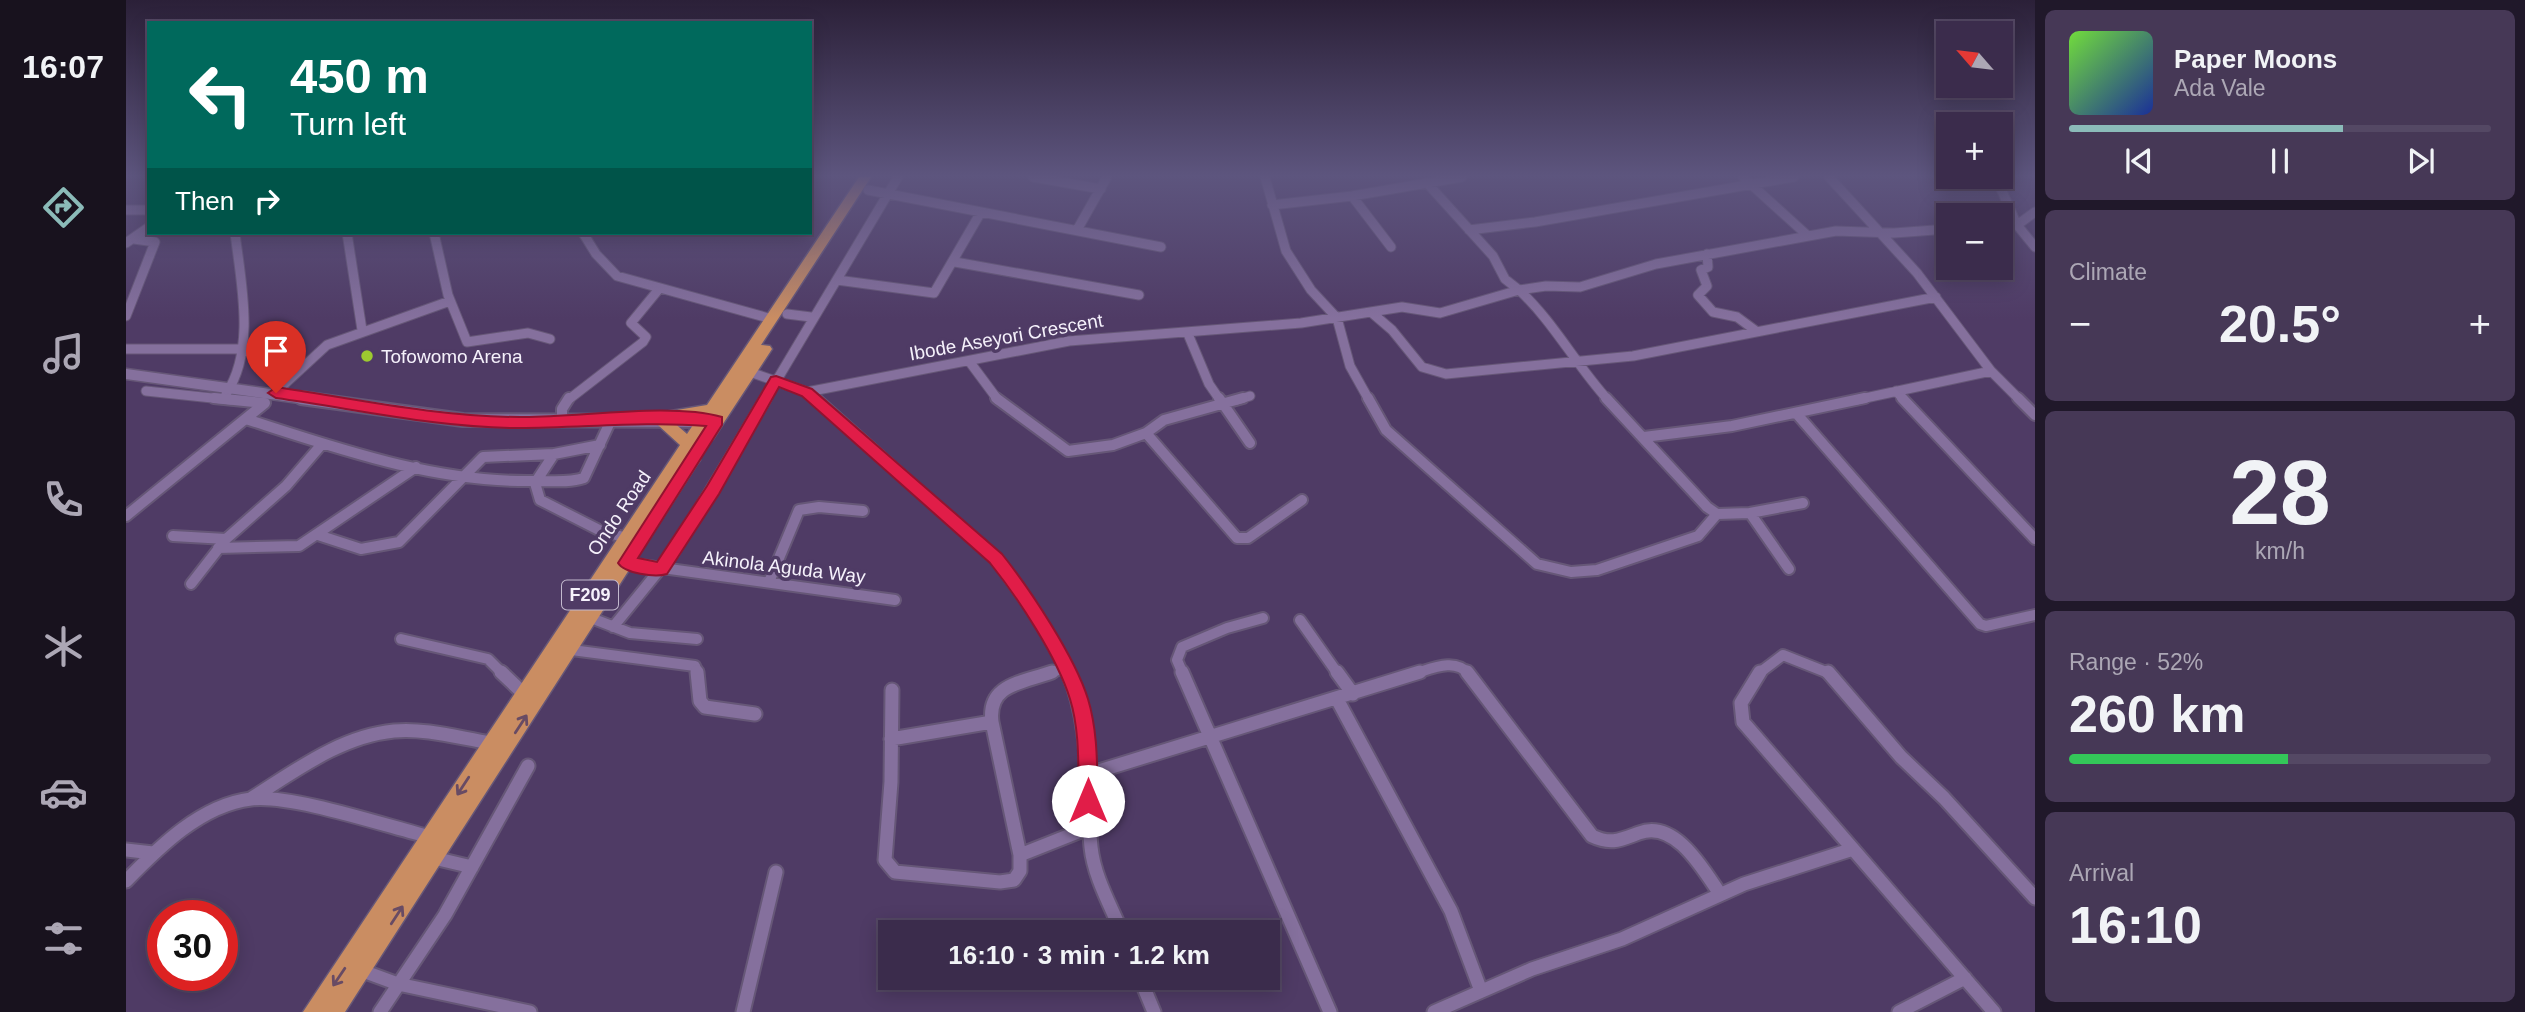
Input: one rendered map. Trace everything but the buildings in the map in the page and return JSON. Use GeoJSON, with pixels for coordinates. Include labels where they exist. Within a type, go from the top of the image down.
{"type":"FeatureCollection","features":[{"type":"Feature","properties":{"kind":"main road","name":"Ondo Road"},"geometry":{"type":"LineString","coordinates":[[314,1012],[524,694],[591,618],[709,422],[841,224]]}},
{"type":"Feature","properties":{"kind":"main road","name":"Ondo Road"},"geometry":{"type":"LineString","coordinates":[[332,1012],[434,858],[627,538],[690,445],[750,372],[779,317]]}},
{"type":"Feature","properties":{"kind":"main road"},"geometry":{"type":"LineString","coordinates":[[660,419],[709,422]]}},
{"type":"Feature","properties":{"kind":"main road"},"geometry":{"type":"LineString","coordinates":[[660,419],[690,445]]}},
{"type":"Feature","properties":{"kind":"street"},"geometry":{"type":"LineString","coordinates":[[613,626],[661,569],[713,490],[811,317],[871,224]]}},
{"type":"Feature","properties":{"kind":"street"},"geometry":{"type":"LineString","coordinates":[[837,280],[931,294],[955,262],[975,224]]}},
{"type":"Feature","properties":{"kind":"street"},"geometry":{"type":"LineString","coordinates":[[1046,224],[1161,247]]}},
{"type":"Feature","properties":{"kind":"street"},"geometry":{"type":"LineString","coordinates":[[1077,230],[1080,224]]}},
{"type":"Feature","properties":{"kind":"street"},"geometry":{"type":"LineString","coordinates":[[1277,224],[1296,269],[1337,318],[1350,366],[1386,430],[1537,564],[1571,572],[1615,565],[1698,536],[1707,529],[1717,514]]}},
{"type":"Feature","properties":{"kind":"street"},"geometry":{"type":"LineString","coordinates":[[1374,224],[1391,247]]}},
{"type":"Feature","properties":{"kind":"street"},"geometry":{"type":"LineString","coordinates":[[1464,224],[1493,257],[1504,279],[1531,302],[1574,362],[1707,507],[1717,514],[1750,513],[1803,503]]}},
{"type":"Feature","properties":{"kind":"street"},"geometry":{"type":"LineString","coordinates":[[1469,230],[1509,224]]}},
{"type":"Feature","properties":{"kind":"street"},"geometry":{"type":"LineString","coordinates":[[1795,224],[1808,236]]}},
{"type":"Feature","properties":{"kind":"street"},"geometry":{"type":"LineString","coordinates":[[1874,224],[1936,297],[1991,371],[2035,415]]}},
{"type":"Feature","properties":{"kind":"street"},"geometry":{"type":"LineString","coordinates":[[2013,225],[2017,225],[2035,247]]}},
{"type":"Feature","properties":{"kind":"street"},"geometry":{"type":"LineString","coordinates":[[130,241],[147,228]]}},
{"type":"Feature","properties":{"kind":"street","name":"Ibode Aseyori Crescent"},"geometry":{"type":"LineString","coordinates":[[807,392],[1077,340],[1188,334],[1337,318],[1402,307],[1440,313],[1518,290],[1546,286],[1580,287],[1614,275],[1707,254],[1836,231],[1936,229]]}},
{"type":"Feature","properties":{"kind":"street"},"geometry":{"type":"LineString","coordinates":[[221,398],[232,388],[242,349],[243,316],[235,235]]}},
{"type":"Feature","properties":{"kind":"street"},"geometry":{"type":"LineString","coordinates":[[349,235],[362,330]]}},
{"type":"Feature","properties":{"kind":"street"},"geometry":{"type":"LineString","coordinates":[[434,235],[450,301],[467,342],[528,333],[550,339]]}},
{"type":"Feature","properties":{"kind":"street"},"geometry":{"type":"LineString","coordinates":[[584,235],[596,254],[617,276],[659,289],[779,317],[811,317]]}},
{"type":"Feature","properties":{"kind":"street"},"geometry":{"type":"LineString","coordinates":[[126,316],[155,242],[130,241]]}},
{"type":"Feature","properties":{"kind":"street"},"geometry":{"type":"LineString","coordinates":[[1707,254],[1708,267],[1701,270],[1707,286],[1698,295],[1713,312],[1732,316],[1756,331]]}},
{"type":"Feature","properties":{"kind":"street"},"geometry":{"type":"LineString","coordinates":[[955,262],[1139,295]]}},
{"type":"Feature","properties":{"kind":"street"},"geometry":{"type":"LineString","coordinates":[[562,421],[562,409],[571,394],[643,342],[646,337],[644,333],[631,323],[659,289]]}},
{"type":"Feature","properties":{"kind":"street"},"geometry":{"type":"LineString","coordinates":[[1371,312],[1392,330],[1422,367],[1434,373],[1633,356],[1936,297]]}},
{"type":"Feature","properties":{"kind":"street"},"geometry":{"type":"LineString","coordinates":[[276,393],[304,363],[327,345],[362,330],[450,301]]}},
{"type":"Feature","properties":{"kind":"street"},"geometry":{"type":"LineString","coordinates":[[1188,334],[1221,404],[1250,443]]}},
{"type":"Feature","properties":{"kind":"street"},"geometry":{"type":"LineString","coordinates":[[126,349],[242,349],[285,355],[304,363]]}},
{"type":"Feature","properties":{"kind":"street"},"geometry":{"type":"LineString","coordinates":[[969,361],[996,398],[1065,451],[1113,445],[1146,433],[1164,420],[1250,396]]}},
{"type":"Feature","properties":{"kind":"street"},"geometry":{"type":"LineString","coordinates":[[1644,437],[1797,413],[1991,371]]}},
{"type":"Feature","properties":{"kind":"street"},"geometry":{"type":"LineString","coordinates":[[750,372],[807,392],[996,559],[1037,617],[1066,667],[1079,698],[1089,774],[1088,828],[1096,871],[1117,920]]}},
{"type":"Feature","properties":{"kind":"street"},"geometry":{"type":"LineString","coordinates":[[128,375],[463,420],[660,419],[709,422]]}},
{"type":"Feature","properties":{"kind":"street"},"geometry":{"type":"LineString","coordinates":[[126,516],[264,406],[264,402],[146,391]]}},
{"type":"Feature","properties":{"kind":"street"},"geometry":{"type":"LineString","coordinates":[[1896,391],[2035,539]]}},
{"type":"Feature","properties":{"kind":"street"},"geometry":{"type":"LineString","coordinates":[[1797,413],[1980,624],[1986,626],[2035,615]]}},
{"type":"Feature","properties":{"kind":"street"},"geometry":{"type":"LineString","coordinates":[[249,420],[322,444],[416,467],[462,476],[536,483],[580,480],[587,474],[611,420]]}},
{"type":"Feature","properties":{"kind":"street"},"geometry":{"type":"LineString","coordinates":[[1146,433],[1237,538],[1248,538],[1302,500]]}},
{"type":"Feature","properties":{"kind":"street"},"geometry":{"type":"LineString","coordinates":[[191,584],[222,544],[286,486],[322,444]]}},
{"type":"Feature","properties":{"kind":"street"},"geometry":{"type":"LineString","coordinates":[[318,535],[361,549],[400,542],[477,461],[489,455],[554,454],[600,445]]}},
{"type":"Feature","properties":{"kind":"street"},"geometry":{"type":"LineString","coordinates":[[554,454],[536,483],[537,496],[548,505],[601,531],[627,538]]}},
{"type":"Feature","properties":{"kind":"street"},"geometry":{"type":"LineString","coordinates":[[173,536],[222,544],[293,548],[318,535],[416,467]]}},
{"type":"Feature","properties":{"kind":"street"},"geometry":{"type":"LineString","coordinates":[[769,582],[799,510],[819,507],[863,511]]}},
{"type":"Feature","properties":{"kind":"street"},"geometry":{"type":"LineString","coordinates":[[1750,513],[1789,569]]}},
{"type":"Feature","properties":{"kind":"street","name":"Akinola Aguda Way"},"geometry":{"type":"LineString","coordinates":[[626,563],[895,600]]}},
{"type":"Feature","properties":{"kind":"street"},"geometry":{"type":"LineString","coordinates":[[591,618],[630,633],[658,638],[696,639]]}},
{"type":"Feature","properties":{"kind":"street"},"geometry":{"type":"LineString","coordinates":[[1263,618],[1227,628],[1178,651],[1177,660],[1213,738],[1295,941],[1330,1012]]}},
{"type":"Feature","properties":{"kind":"street"},"geometry":{"type":"LineString","coordinates":[[1300,620],[1353,695]]}},
{"type":"Feature","properties":{"kind":"street"},"geometry":{"type":"LineString","coordinates":[[401,639],[488,659],[524,694]]}},
{"type":"Feature","properties":{"kind":"street"},"geometry":{"type":"LineString","coordinates":[[562,648],[607,657],[695,666],[700,678],[701,701],[705,707],[755,714]]}},
{"type":"Feature","properties":{"kind":"street"},"geometry":{"type":"LineString","coordinates":[[1994,1012],[1739,715],[1748,687],[1760,671],[1783,656],[1797,658],[1830,673],[1901,757],[1944,797],[2035,898]]}},
{"type":"Feature","properties":{"kind":"street"},"geometry":{"type":"LineString","coordinates":[[1089,774],[1445,665],[1465,669],[1592,836],[1621,843],[1651,830],[1662,833],[1689,852],[1720,894]]}},
{"type":"Feature","properties":{"kind":"street"},"geometry":{"type":"LineString","coordinates":[[892,690],[885,860],[889,869],[895,872],[1000,882],[1014,880],[1020,871],[1020,855],[990,706],[999,691],[1066,667]]}},
{"type":"Feature","properties":{"kind":"street"},"geometry":{"type":"LineString","coordinates":[[1337,699],[1451,911],[1481,992]]}},
{"type":"Feature","properties":{"kind":"street"},"geometry":{"type":"LineString","coordinates":[[891,739],[992,722]]}},
{"type":"Feature","properties":{"kind":"street"},"geometry":{"type":"LineString","coordinates":[[126,881],[153,853],[201,817],[249,799],[345,744],[376,735],[414,731],[491,743]]}},
{"type":"Feature","properties":{"kind":"street"},"geometry":{"type":"LineString","coordinates":[[380,1012],[445,915],[528,766]]}},
{"type":"Feature","properties":{"kind":"street"},"geometry":{"type":"LineString","coordinates":[[249,799],[278,799],[430,837]]}},
{"type":"Feature","properties":{"kind":"street"},"geometry":{"type":"LineString","coordinates":[[1020,855],[1088,828]]}},
{"type":"Feature","properties":{"kind":"street"},"geometry":{"type":"LineString","coordinates":[[1434,1012],[1570,955],[1622,939],[1720,894],[1853,849]]}},
{"type":"Feature","properties":{"kind":"street"},"geometry":{"type":"LineString","coordinates":[[126,850],[153,853]]}},
{"type":"Feature","properties":{"kind":"street"},"geometry":{"type":"LineString","coordinates":[[434,858],[472,867]]}},
{"type":"Feature","properties":{"kind":"street"},"geometry":{"type":"LineString","coordinates":[[743,1012],[776,872]]}},
{"type":"Feature","properties":{"kind":"street"},"geometry":{"type":"LineString","coordinates":[[360,970],[398,984],[530,1012]]}},
{"type":"Feature","properties":{"kind":"street"},"geometry":{"type":"LineString","coordinates":[[1899,1012],[1965,978]]}},
{"type":"Feature","properties":{"kind":"street"},"geometry":{"type":"LineString","coordinates":[[1145,990],[1154,1012]]}},
{"type":"Feature","properties":{"kind":"place","name":"Tofowomo Arena"},"geometry":{"type":"Point","coordinates":[367,356]}},
{"type":"Feature","properties":{"kind":"route"},"geometry":{"type":"LineString","coordinates":[[276,393],[463,420],[519,423],[676,417],[717,421],[626,563],[661,569],[713,490],[776,380],[807,392],[976,541],[1006,571],[1047,633],[1079,698],[1087,744],[1088,801]]}}]}
